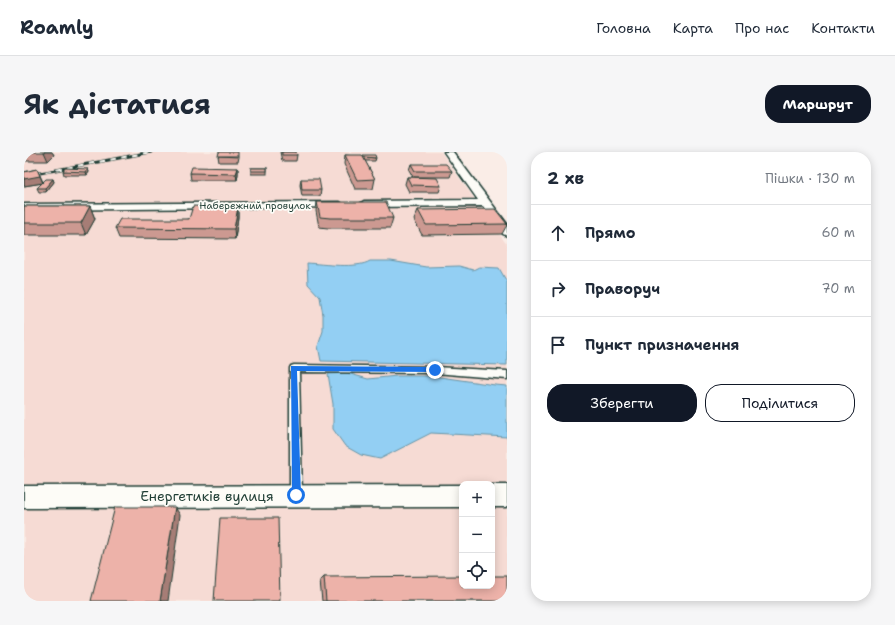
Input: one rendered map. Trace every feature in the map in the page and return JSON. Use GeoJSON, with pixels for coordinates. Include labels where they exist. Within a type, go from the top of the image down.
{"type":"FeatureCollection","features":[{"type":"Feature","properties":{"kind":"street"},"geometry":{"type":"LineString","coordinates":[[448,152],[507,232]]}},
{"type":"Feature","properties":{"kind":"street","name":"Набережний провулок"},"geometry":{"type":"LineString","coordinates":[[24,207],[485,203]]}},
{"type":"Feature","properties":{"kind":"street","name":"Енергетиків вулиця"},"geometry":{"type":"LineString","coordinates":[[24,497],[296,495],[459,496]]}},
{"type":"Feature","properties":{"kind":"street"},"geometry":{"type":"LineString","coordinates":[[495,496],[507,496]]}},
{"type":"Feature","properties":{"kind":"lane"},"geometry":{"type":"LineString","coordinates":[[296,495],[294,368],[435,370],[507,374]]}},
{"type":"Feature","properties":{"kind":"shaded area"},"geometry":{"type":"Polygon","coordinates":[[[24,152],[441,152],[507,245],[507,601],[24,601],[24,152]]]}},
{"type":"Feature","properties":{"kind":"water"},"geometry":{"type":"Polygon","coordinates":[[[370,261],[391,261],[426,267],[459,266],[473,270],[479,267],[499,268],[507,282],[507,365],[321,361],[318,346],[323,331],[323,315],[320,297],[308,284],[307,263],[357,265],[370,261]]]}},
{"type":"Feature","properties":{"kind":"water"},"geometry":{"type":"Polygon","coordinates":[[[347,373],[368,379],[397,376],[433,376],[507,386],[507,437],[431,433],[380,459],[361,455],[345,446],[333,429],[333,404],[328,374],[347,373]]]}},
{"type":"Feature","properties":{"kind":"building"},"geometry":{"type":"Polygon","coordinates":[[[219,152],[238,152],[238,156],[218,156],[219,152]]]}},
{"type":"Feature","properties":{"kind":"building"},"geometry":{"type":"Polygon","coordinates":[[[282,152],[296,152],[297,155],[282,155],[282,152]]]}},
{"type":"Feature","properties":{"kind":"building"},"geometry":{"type":"Polygon","coordinates":[[[345,155],[362,155],[375,179],[357,180],[345,155]]]}},
{"type":"Feature","properties":{"kind":"building"},"geometry":{"type":"Polygon","coordinates":[[[363,155],[375,155],[376,158],[364,157],[363,155]]]}},
{"type":"Feature","properties":{"kind":"building"},"geometry":{"type":"Polygon","coordinates":[[[411,164],[446,164],[452,171],[415,171],[411,164]]]}},
{"type":"Feature","properties":{"kind":"building"},"geometry":{"type":"Polygon","coordinates":[[[192,167],[238,168],[236,174],[190,173],[192,167]]]}},
{"type":"Feature","properties":{"kind":"building"},"geometry":{"type":"Polygon","coordinates":[[[65,168],[88,169],[86,172],[63,171],[65,168]]]}},
{"type":"Feature","properties":{"kind":"building"},"geometry":{"type":"Polygon","coordinates":[[[251,168],[267,168],[267,171],[251,171],[251,168]]]}},
{"type":"Feature","properties":{"kind":"building"},"geometry":{"type":"Polygon","coordinates":[[[37,169],[40,176],[24,179],[24,172],[37,169]]]}},
{"type":"Feature","properties":{"kind":"building"},"geometry":{"type":"Polygon","coordinates":[[[407,177],[437,178],[441,186],[411,185],[407,177]]]}},
{"type":"Feature","properties":{"kind":"building"},"geometry":{"type":"Polygon","coordinates":[[[46,179],[53,179],[45,188],[37,188],[46,179]]]}},
{"type":"Feature","properties":{"kind":"building"},"geometry":{"type":"Polygon","coordinates":[[[301,179],[319,179],[321,190],[302,190],[301,179]]]}},
{"type":"Feature","properties":{"kind":"building"},"geometry":{"type":"Polygon","coordinates":[[[317,202],[386,202],[393,218],[320,217],[317,202]]]}},
{"type":"Feature","properties":{"kind":"building"},"geometry":{"type":"Polygon","coordinates":[[[24,206],[90,206],[81,223],[24,223],[24,206]]]}},
{"type":"Feature","properties":{"kind":"building"},"geometry":{"type":"Polygon","coordinates":[[[193,206],[238,207],[234,229],[115,228],[120,219],[189,219],[193,206]]]}},
{"type":"Feature","properties":{"kind":"building"},"geometry":{"type":"Polygon","coordinates":[[[495,209],[507,224],[426,225],[418,210],[495,209]]]}},
{"type":"Feature","properties":{"kind":"building"},"geometry":{"type":"Polygon","coordinates":[[[115,507],[175,507],[160,601],[91,601],[115,507]]]}},
{"type":"Feature","properties":{"kind":"building"},"geometry":{"type":"Polygon","coordinates":[[[220,518],[278,518],[280,601],[214,601],[220,518]]]}},
{"type":"Feature","properties":{"kind":"building"},"geometry":{"type":"Polygon","coordinates":[[[459,576],[459,589],[495,589],[495,576],[507,576],[507,601],[326,601],[324,577],[459,576]]]}},
{"type":"Feature","properties":{"kind":"railway"},"geometry":{"type":"LineString","coordinates":[[24,176],[151,152]]}},
{"type":"Feature","properties":{"kind":"route"},"geometry":{"type":"LineString","coordinates":[[296,495],[294,368],[435,370]]}}]}
